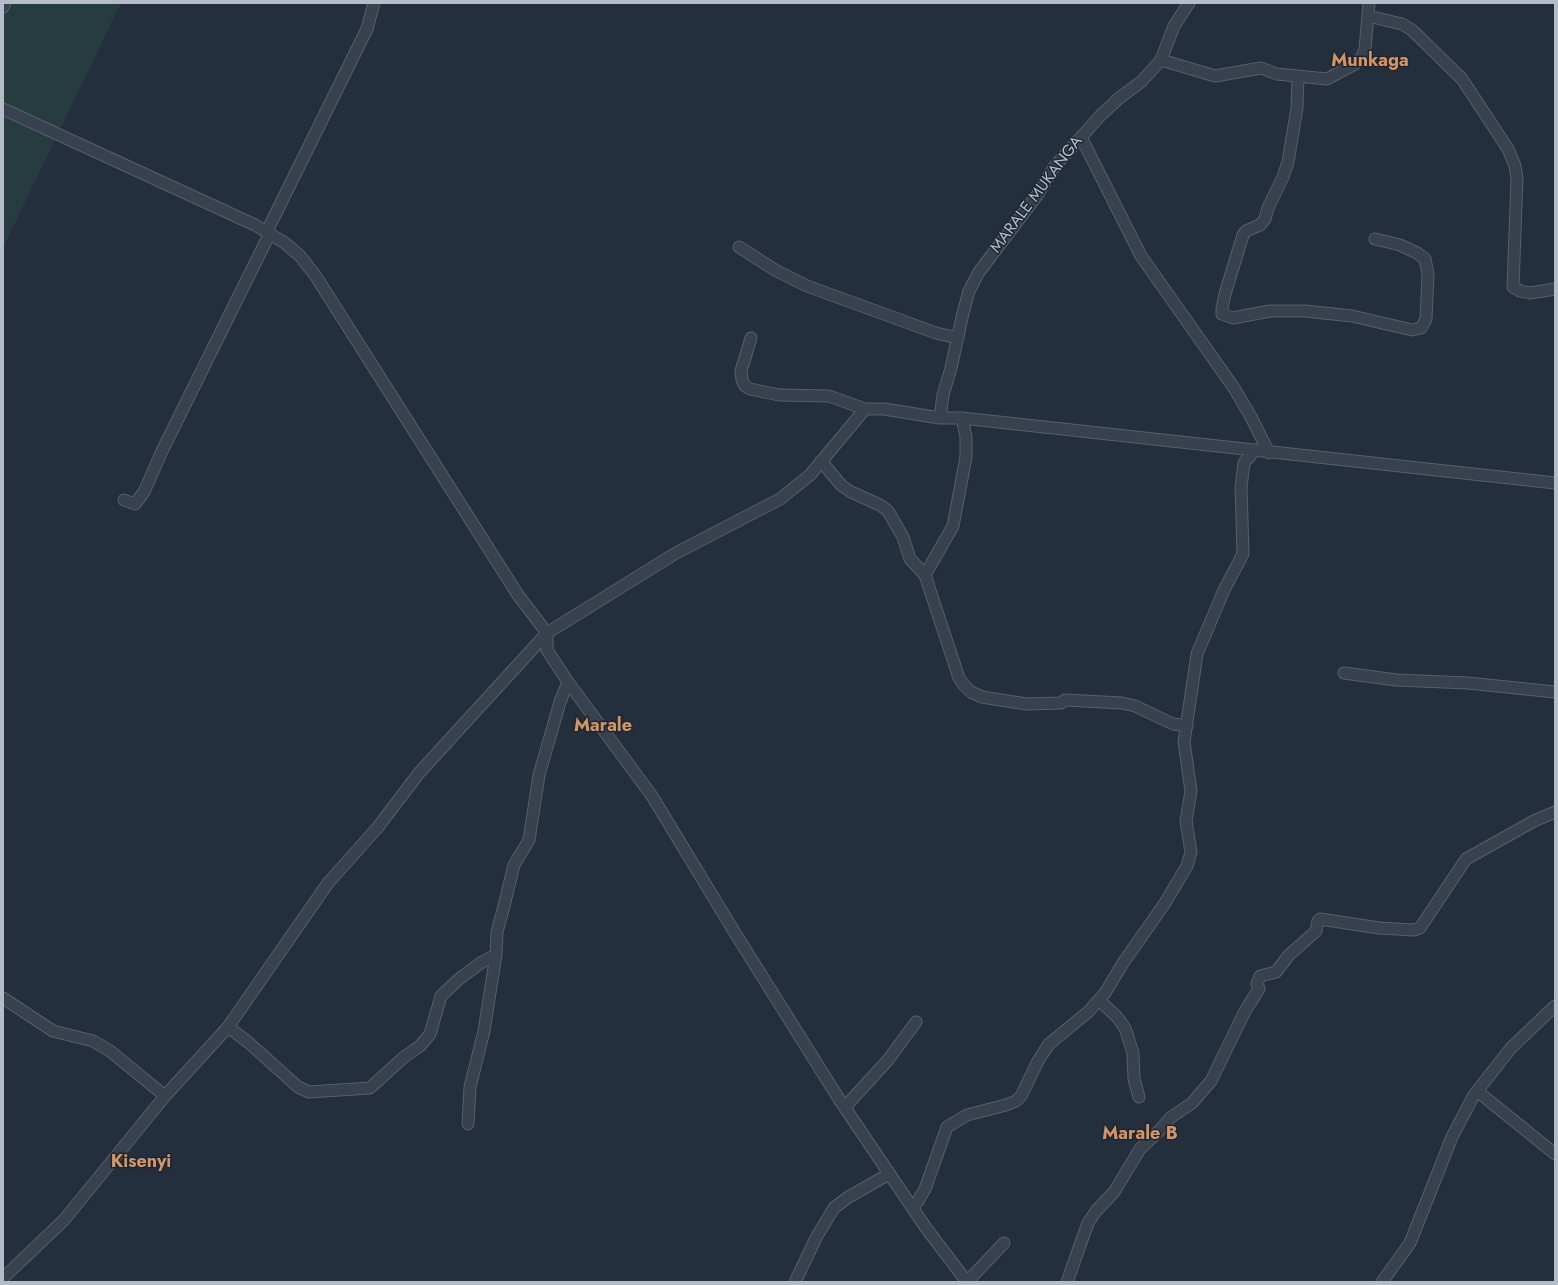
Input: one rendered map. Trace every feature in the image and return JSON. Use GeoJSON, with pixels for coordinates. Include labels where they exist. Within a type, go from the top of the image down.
{"type":"FeatureCollection","features":[{"type":"Feature","properties":{"kind":"street"},"geometry":{"type":"LineString","coordinates":[[3,8],[5,3]]}},
{"type":"Feature","properties":{"kind":"street"},"geometry":{"type":"LineString","coordinates":[[124,500],[135,504],[144,492],[162,450],[367,29],[374,3]]}},
{"type":"Feature","properties":{"kind":"street","name":"MARALE MUKANGA"},"geometry":{"type":"LineString","coordinates":[[940,418],[943,395],[969,291],[979,272],[1038,194],[1054,167],[1118,98],[1142,81],[1161,60],[1174,26],[1189,3]]}},
{"type":"Feature","properties":{"kind":"street"},"geometry":{"type":"LineString","coordinates":[[1161,60],[1214,76],[1261,68],[1277,74],[1326,79],[1355,64],[1362,57],[1365,49],[1369,3]]}},
{"type":"Feature","properties":{"kind":"street"},"geometry":{"type":"LineString","coordinates":[[1368,16],[1402,24],[1412,30],[1462,79],[1508,149],[1515,166],[1517,178],[1513,287],[1520,291],[1530,293],[1555,289]]}},
{"type":"Feature","properties":{"kind":"street"},"geometry":{"type":"LineString","coordinates":[[1298,77],[1297,108],[1285,169],[1265,219],[1260,225],[1246,231],[1239,243],[1222,308],[1222,314],[1234,318],[1270,311],[1305,311],[1352,316],[1412,330],[1421,328],[1426,319],[1428,274],[1425,259],[1417,253],[1400,245],[1375,239]]}},
{"type":"Feature","properties":{"kind":"street"},"geometry":{"type":"LineString","coordinates":[[3,109],[269,232],[300,256],[315,275],[518,595],[547,633],[547,650],[568,682],[652,796],[735,933],[845,1107],[912,1207],[967,1282],[1004,1243]]}},
{"type":"Feature","properties":{"kind":"street"},"geometry":{"type":"LineString","coordinates":[[1081,138],[1141,256],[1234,388],[1251,417],[1269,453]]}},
{"type":"Feature","properties":{"kind":"street"},"geometry":{"type":"LineString","coordinates":[[739,247],[775,270],[807,286],[936,334],[958,338]]}},
{"type":"Feature","properties":{"kind":"street"},"geometry":{"type":"LineString","coordinates":[[751,338],[741,371],[742,380],[745,386],[750,389],[779,395],[829,396],[865,409],[884,409],[940,418],[962,418],[1269,453],[1555,483]]}},
{"type":"Feature","properties":{"kind":"street"},"geometry":{"type":"LineString","coordinates":[[3,1278],[64,1220],[165,1096],[228,1027],[328,883],[378,827],[419,774],[547,633],[676,553],[780,499],[810,475],[865,409]]}},
{"type":"Feature","properties":{"kind":"street"},"geometry":{"type":"LineString","coordinates":[[925,575],[953,526],[966,457],[966,437],[962,418]]}},
{"type":"Feature","properties":{"kind":"street"},"geometry":{"type":"LineString","coordinates":[[912,1207],[918,1201],[925,1189],[947,1127],[968,1115],[1016,1101],[1024,1092],[1038,1061],[1049,1044],[1100,1001],[1120,968],[1165,904],[1189,860],[1191,852],[1186,821],[1192,791],[1184,747],[1197,654],[1224,590],[1243,554],[1241,487],[1244,463],[1254,451]]}},
{"type":"Feature","properties":{"kind":"street"},"geometry":{"type":"LineString","coordinates":[[822,461],[829,472],[846,489],[877,503],[888,511],[903,537],[910,559],[925,575],[959,678],[971,692],[982,697],[1035,705],[1061,703],[1065,700],[1122,703],[1135,706],[1173,724],[1187,726]]}},
{"type":"Feature","properties":{"kind":"street"},"geometry":{"type":"LineString","coordinates":[[1344,673],[1396,680],[1468,683],[1555,692]]}},
{"type":"Feature","properties":{"kind":"street"},"geometry":{"type":"LineString","coordinates":[[468,1124],[470,1087],[484,1031],[496,955],[497,932],[514,865],[530,840],[540,775],[560,702],[568,682]]}},
{"type":"Feature","properties":{"kind":"street"},"geometry":{"type":"LineString","coordinates":[[1067,1282],[1088,1223],[1096,1211],[1114,1192],[1140,1149],[1162,1128],[1170,1118],[1192,1103],[1211,1081],[1259,989],[1257,984],[1260,976],[1276,972],[1290,955],[1316,931],[1320,919],[1379,928],[1414,930],[1420,928],[1466,859],[1539,818],[1555,812]]}},
{"type":"Feature","properties":{"kind":"street"},"geometry":{"type":"LineString","coordinates":[[228,1027],[248,1042],[298,1087],[309,1092],[370,1088],[404,1057],[420,1046],[430,1034],[441,996],[449,987],[482,962],[496,955]]}},
{"type":"Feature","properties":{"kind":"street"},"geometry":{"type":"LineString","coordinates":[[3,998],[54,1031],[93,1041],[110,1051],[165,1096]]}},
{"type":"Feature","properties":{"kind":"street"},"geometry":{"type":"LineString","coordinates":[[1100,1001],[1117,1017],[1125,1028],[1133,1053],[1134,1079],[1140,1097]]}},
{"type":"Feature","properties":{"kind":"street"},"geometry":{"type":"LineString","coordinates":[[1382,1282],[1410,1243],[1452,1137],[1477,1091],[1511,1048],[1555,1006]]}},
{"type":"Feature","properties":{"kind":"street"},"geometry":{"type":"LineString","coordinates":[[845,1107],[888,1060],[916,1022]]}},
{"type":"Feature","properties":{"kind":"street"},"geometry":{"type":"LineString","coordinates":[[1477,1091],[1555,1154]]}},
{"type":"Feature","properties":{"kind":"street"},"geometry":{"type":"LineString","coordinates":[[795,1282],[817,1236],[834,1208],[847,1198],[889,1174]]}},
{"type":"Feature","properties":{"kind":"green space"},"geometry":{"type":"Polygon","coordinates":[[[3,3],[121,3],[3,248],[3,3]]]}},
{"type":"Feature","properties":{"kind":"district","name":"Munkaga"},"geometry":{"type":"Point","coordinates":[1370,62]}},
{"type":"Feature","properties":{"kind":"district","name":"Marale"},"geometry":{"type":"Point","coordinates":[603,727]}},
{"type":"Feature","properties":{"kind":"district","name":"Marale B"},"geometry":{"type":"Point","coordinates":[1140,1135]}},
{"type":"Feature","properties":{"kind":"district","name":"Kisenyi"},"geometry":{"type":"Point","coordinates":[141,1163]}}]}
